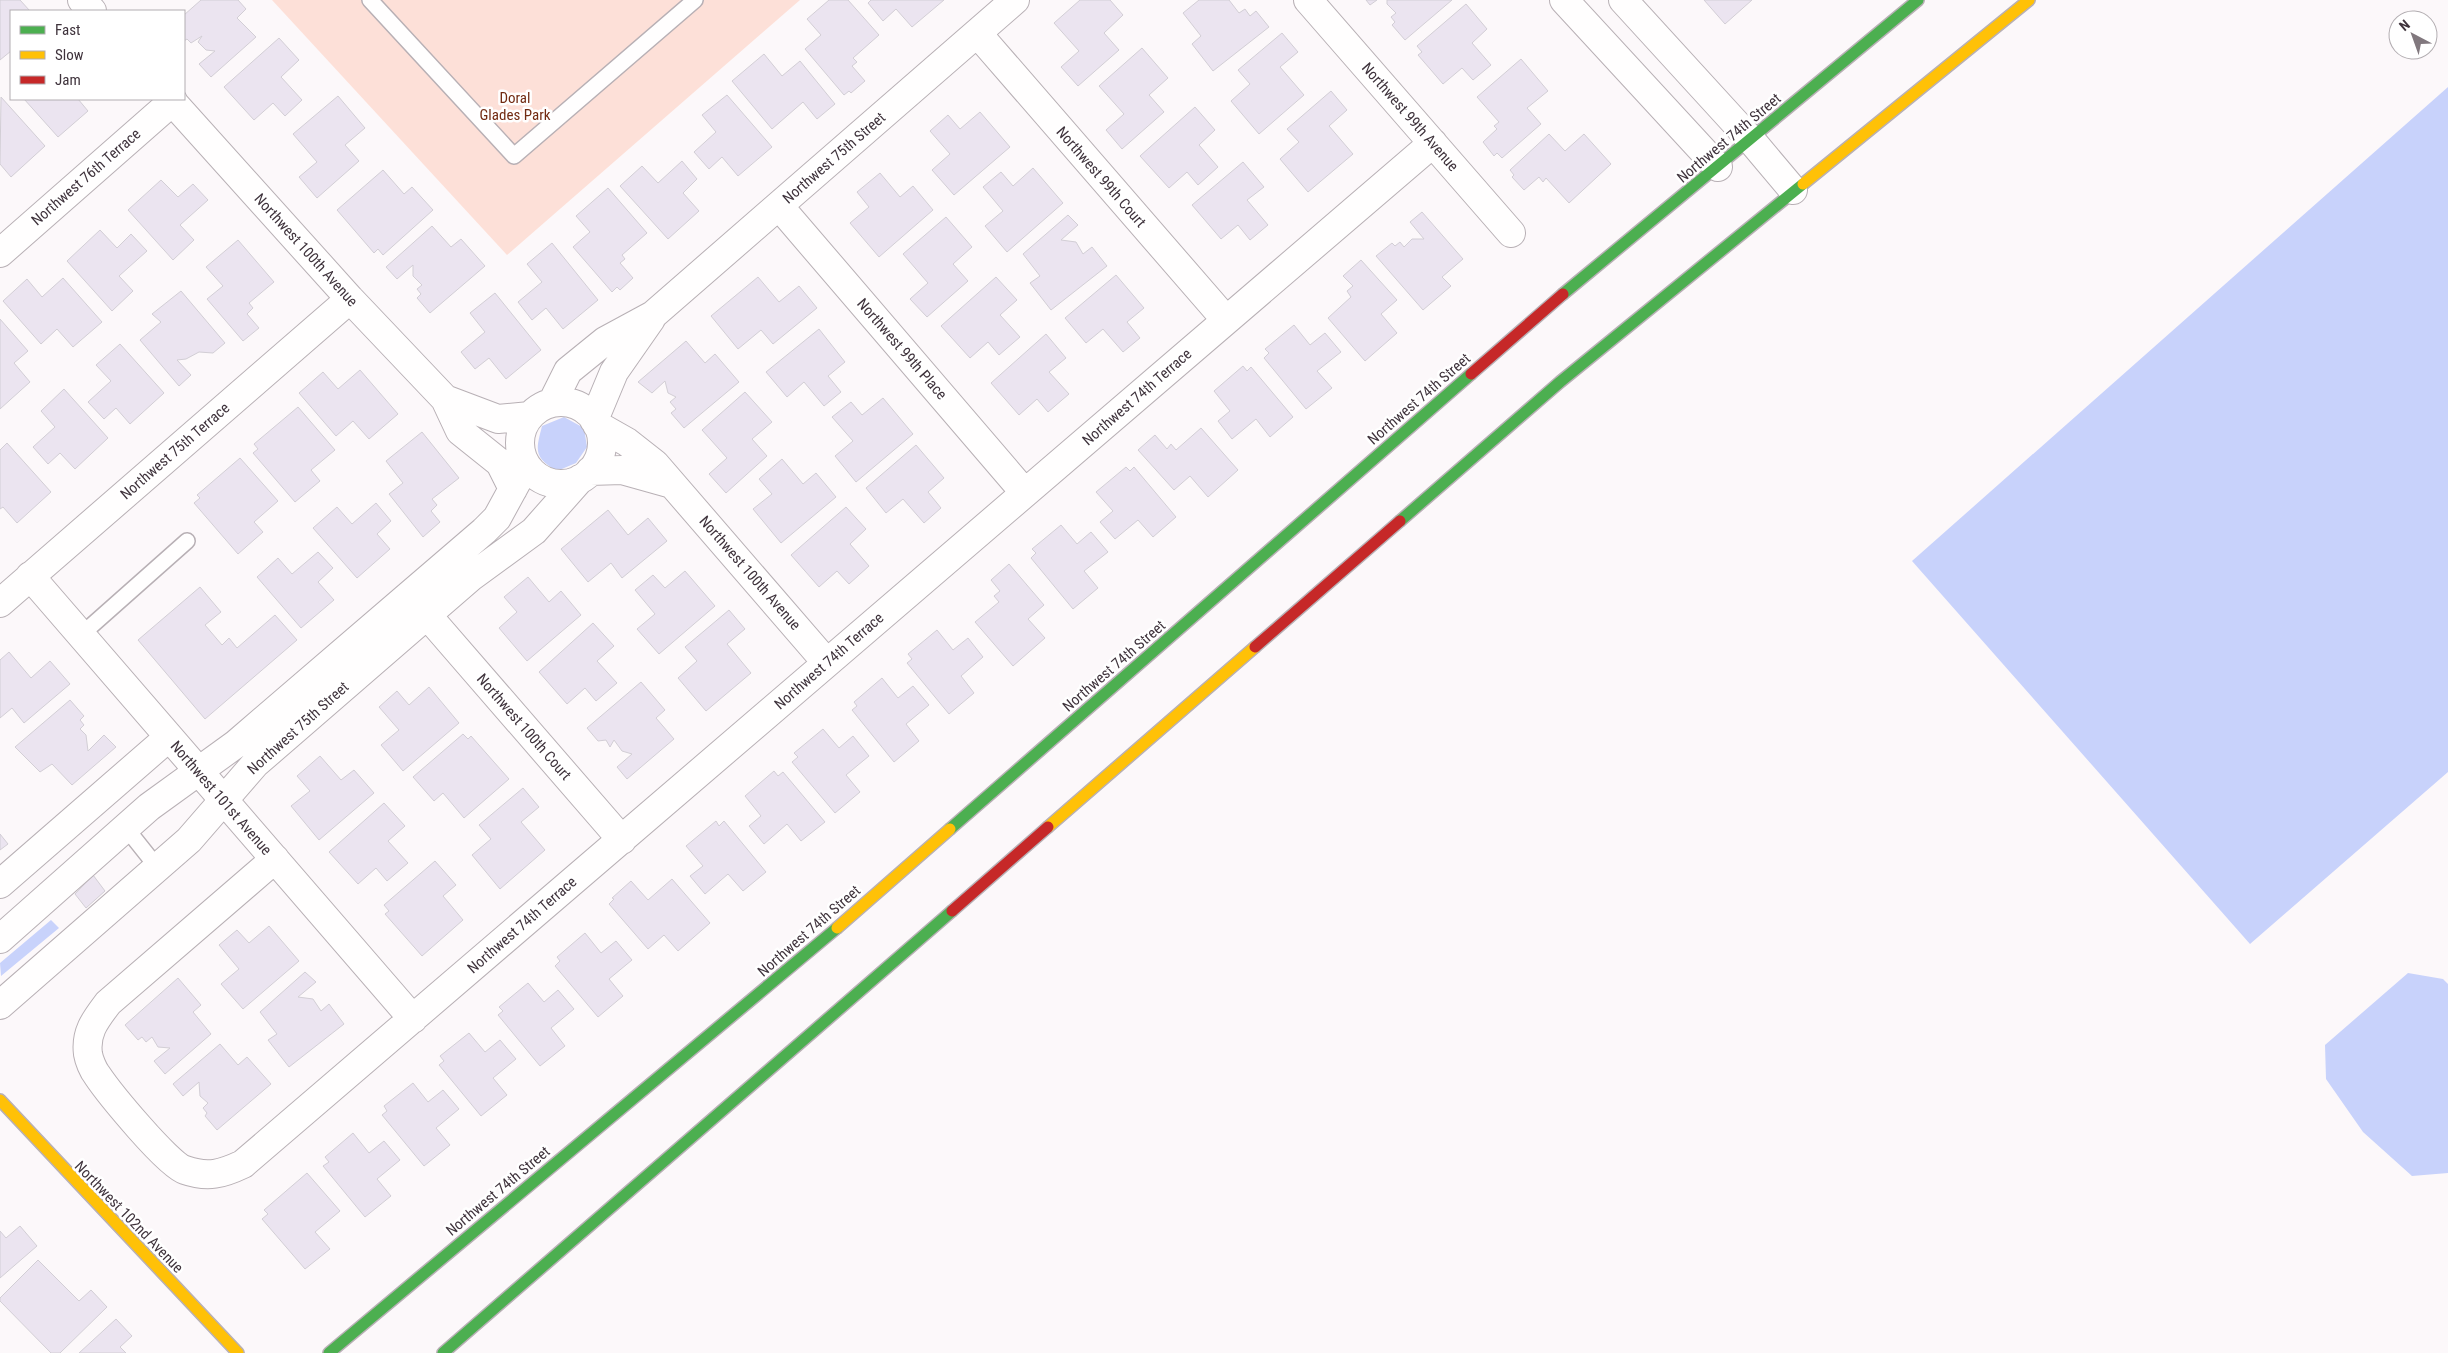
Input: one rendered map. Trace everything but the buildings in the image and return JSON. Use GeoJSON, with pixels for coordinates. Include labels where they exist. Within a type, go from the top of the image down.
{"type":"FeatureCollection","features":[{"type":"Feature","properties":{"kind":"main road","name":"Northwest 74th Street"},"geometry":{"type":"LineString","coordinates":[[329,1353],[810,951],[1548,307],[1918,0]]}},
{"type":"Feature","properties":{"kind":"main road"},"geometry":{"type":"LineString","coordinates":[[444,1353],[1560,382],[1793,190],[2029,0]]}},
{"type":"Feature","properties":{"kind":"main road","name":"Northwest 102nd Avenue"},"geometry":{"type":"LineString","coordinates":[[0,1100],[72,1179],[238,1353]]}},
{"type":"Feature","properties":{"kind":"street"},"geometry":{"type":"LineString","coordinates":[[82,0],[91,10]]}},
{"type":"Feature","properties":{"kind":"street","name":"Northwest 75th Street"},"geometry":{"type":"LineString","coordinates":[[541,409],[568,371],[605,341],[653,315],[1015,0]]}},
{"type":"Feature","properties":{"kind":"street","name":"Northwest 99th Avenue"},"geometry":{"type":"LineString","coordinates":[[1308,0],[1511,233]]}},
{"type":"Feature","properties":{"kind":"street"},"geometry":{"type":"LineString","coordinates":[[1564,0],[1718,167]]}},
{"type":"Feature","properties":{"kind":"street"},"geometry":{"type":"LineString","coordinates":[[1623,0],[1751,140],[1793,190]]}},
{"type":"Feature","properties":{"kind":"street","name":"Northwest 99th Court"},"geometry":{"type":"LineString","coordinates":[[976,34],[1226,320]]}},
{"type":"Feature","properties":{"kind":"street","name":"Northwest 76th Terrace"},"geometry":{"type":"LineString","coordinates":[[0,253],[172,100]]}},
{"type":"Feature","properties":{"kind":"street","name":"Northwest 100th Avenue"},"geometry":{"type":"LineString","coordinates":[[172,100],[350,299],[445,399],[460,431],[500,463],[513,489]]}},
{"type":"Feature","properties":{"kind":"street","name":"Northwest 74th Terrace"},"geometry":{"type":"LineString","coordinates":[[275,859],[108,1003],[95,1019],[88,1036],[88,1055],[96,1074],[163,1155],[182,1170],[204,1175],[223,1174],[243,1164],[1433,143]]}},
{"type":"Feature","properties":{"kind":"street","name":"Northwest 99th Place"},"geometry":{"type":"LineString","coordinates":[[779,206],[1025,493]]}},
{"type":"Feature","properties":{"kind":"street","name":"Northwest 75th Terrace"},"geometry":{"type":"LineString","coordinates":[[0,602],[350,299]]}},
{"type":"Feature","properties":{"kind":"street","name":"Northwest 75th Street"},"geometry":{"type":"LineString","coordinates":[[596,422],[614,372],[653,315]]}},
{"type":"Feature","properties":{"kind":"street","name":"Northwest 100th Avenue"},"geometry":{"type":"LineString","coordinates":[[445,399],[498,419],[541,409]]}},
{"type":"Feature","properties":{"kind":"street"},"geometry":{"type":"LineString","coordinates":[[585,475],[598,460],[602,447],[596,422],[588,412],[577,405],[565,402],[541,409],[523,427],[520,453],[526,465],[544,481],[556,484],[585,475],[622,470],[672,484]]}},
{"type":"Feature","properties":{"kind":"street","name":"Northwest 100th Avenue"},"geometry":{"type":"LineString","coordinates":[[596,422],[655,464],[827,663]]}},
{"type":"Feature","properties":{"kind":"street","name":"Northwest 75th Street"},"geometry":{"type":"LineString","coordinates":[[0,939],[149,807],[200,772],[236,744],[484,531],[497,518],[526,465]]}},
{"type":"Feature","properties":{"kind":"street","name":"Northwest 75th Street"},"geometry":{"type":"LineString","coordinates":[[0,1005],[188,840],[256,764],[471,577],[534,531],[585,475]]}},
{"type":"Feature","properties":{"kind":"street","name":"Northwest 101st Avenue"},"geometry":{"type":"LineString","coordinates":[[30,576],[413,1019]]}},
{"type":"Feature","properties":{"kind":"street","name":"Northwest 100th Court"},"geometry":{"type":"LineString","coordinates":[[427,615],[622,840]]}},
{"type":"Feature","properties":{"kind":"street"},"geometry":{"type":"LineString","coordinates":[[0,884],[169,737]]}},
{"type":"Feature","properties":{"kind":"lane"},"geometry":{"type":"LineString","coordinates":[[370,0],[514,156],[679,7],[694,0]]}},
{"type":"Feature","properties":{"kind":"lane"},"geometry":{"type":"LineString","coordinates":[[81,635],[187,541]]}},
{"type":"Feature","properties":{"kind":"lane"},"geometry":{"type":"LineString","coordinates":[[126,828],[158,866]]}},
{"type":"Feature","properties":{"kind":"green space","name":"Doral Glades Park"},"geometry":{"type":"Polygon","coordinates":[[[272,0],[800,0],[507,255],[272,0]]]}},
{"type":"Feature","properties":{"kind":"water"},"geometry":{"type":"Polygon","coordinates":[[[2448,87],[2448,772],[2250,944],[1912,561],[2448,87]]]}},
{"type":"Feature","properties":{"kind":"water"},"geometry":{"type":"Polygon","coordinates":[[[564,417],[584,428],[587,447],[576,463],[557,471],[540,457],[538,441],[542,426],[564,417]]]}},
{"type":"Feature","properties":{"kind":"water"},"geometry":{"type":"Polygon","coordinates":[[[51,920],[59,928],[1,976],[0,963],[51,920]]]}},
{"type":"Feature","properties":{"kind":"water"},"geometry":{"type":"Polygon","coordinates":[[[2408,973],[2443,979],[2448,984],[2448,1173],[2412,1176],[2363,1132],[2326,1079],[2325,1045],[2408,973]]]}},
{"type":"Feature","properties":{"kind":"traffic: fast"},"geometry":{"type":"LineString","coordinates":[[1563,294],[1918,0]]}},
{"type":"Feature","properties":{"kind":"traffic: fast"},"geometry":{"type":"LineString","coordinates":[[1400,521],[1560,382],[1803,184]]}},
{"type":"Feature","properties":{"kind":"traffic: fast"},"geometry":{"type":"LineString","coordinates":[[950,829],[1471,374]]}},
{"type":"Feature","properties":{"kind":"traffic: fast"},"geometry":{"type":"LineString","coordinates":[[443,1353],[952,911]]}},
{"type":"Feature","properties":{"kind":"traffic: fast"},"geometry":{"type":"LineString","coordinates":[[329,1353],[837,928]]}},
{"type":"Feature","properties":{"kind":"traffic: slow"},"geometry":{"type":"LineString","coordinates":[[1803,184],[2029,0]]}},
{"type":"Feature","properties":{"kind":"traffic: slow"},"geometry":{"type":"LineString","coordinates":[[1048,827],[1255,647]]}},
{"type":"Feature","properties":{"kind":"traffic: slow"},"geometry":{"type":"LineString","coordinates":[[837,928],[950,829]]}},
{"type":"Feature","properties":{"kind":"traffic: slow"},"geometry":{"type":"LineString","coordinates":[[0,1100],[238,1353]]}},
{"type":"Feature","properties":{"kind":"traffic: jam"},"geometry":{"type":"LineString","coordinates":[[1471,374],[1563,294]]}},
{"type":"Feature","properties":{"kind":"traffic: jam"},"geometry":{"type":"LineString","coordinates":[[1255,647],[1400,521]]}},
{"type":"Feature","properties":{"kind":"traffic: jam"},"geometry":{"type":"LineString","coordinates":[[952,911],[1048,827]]}}]}
